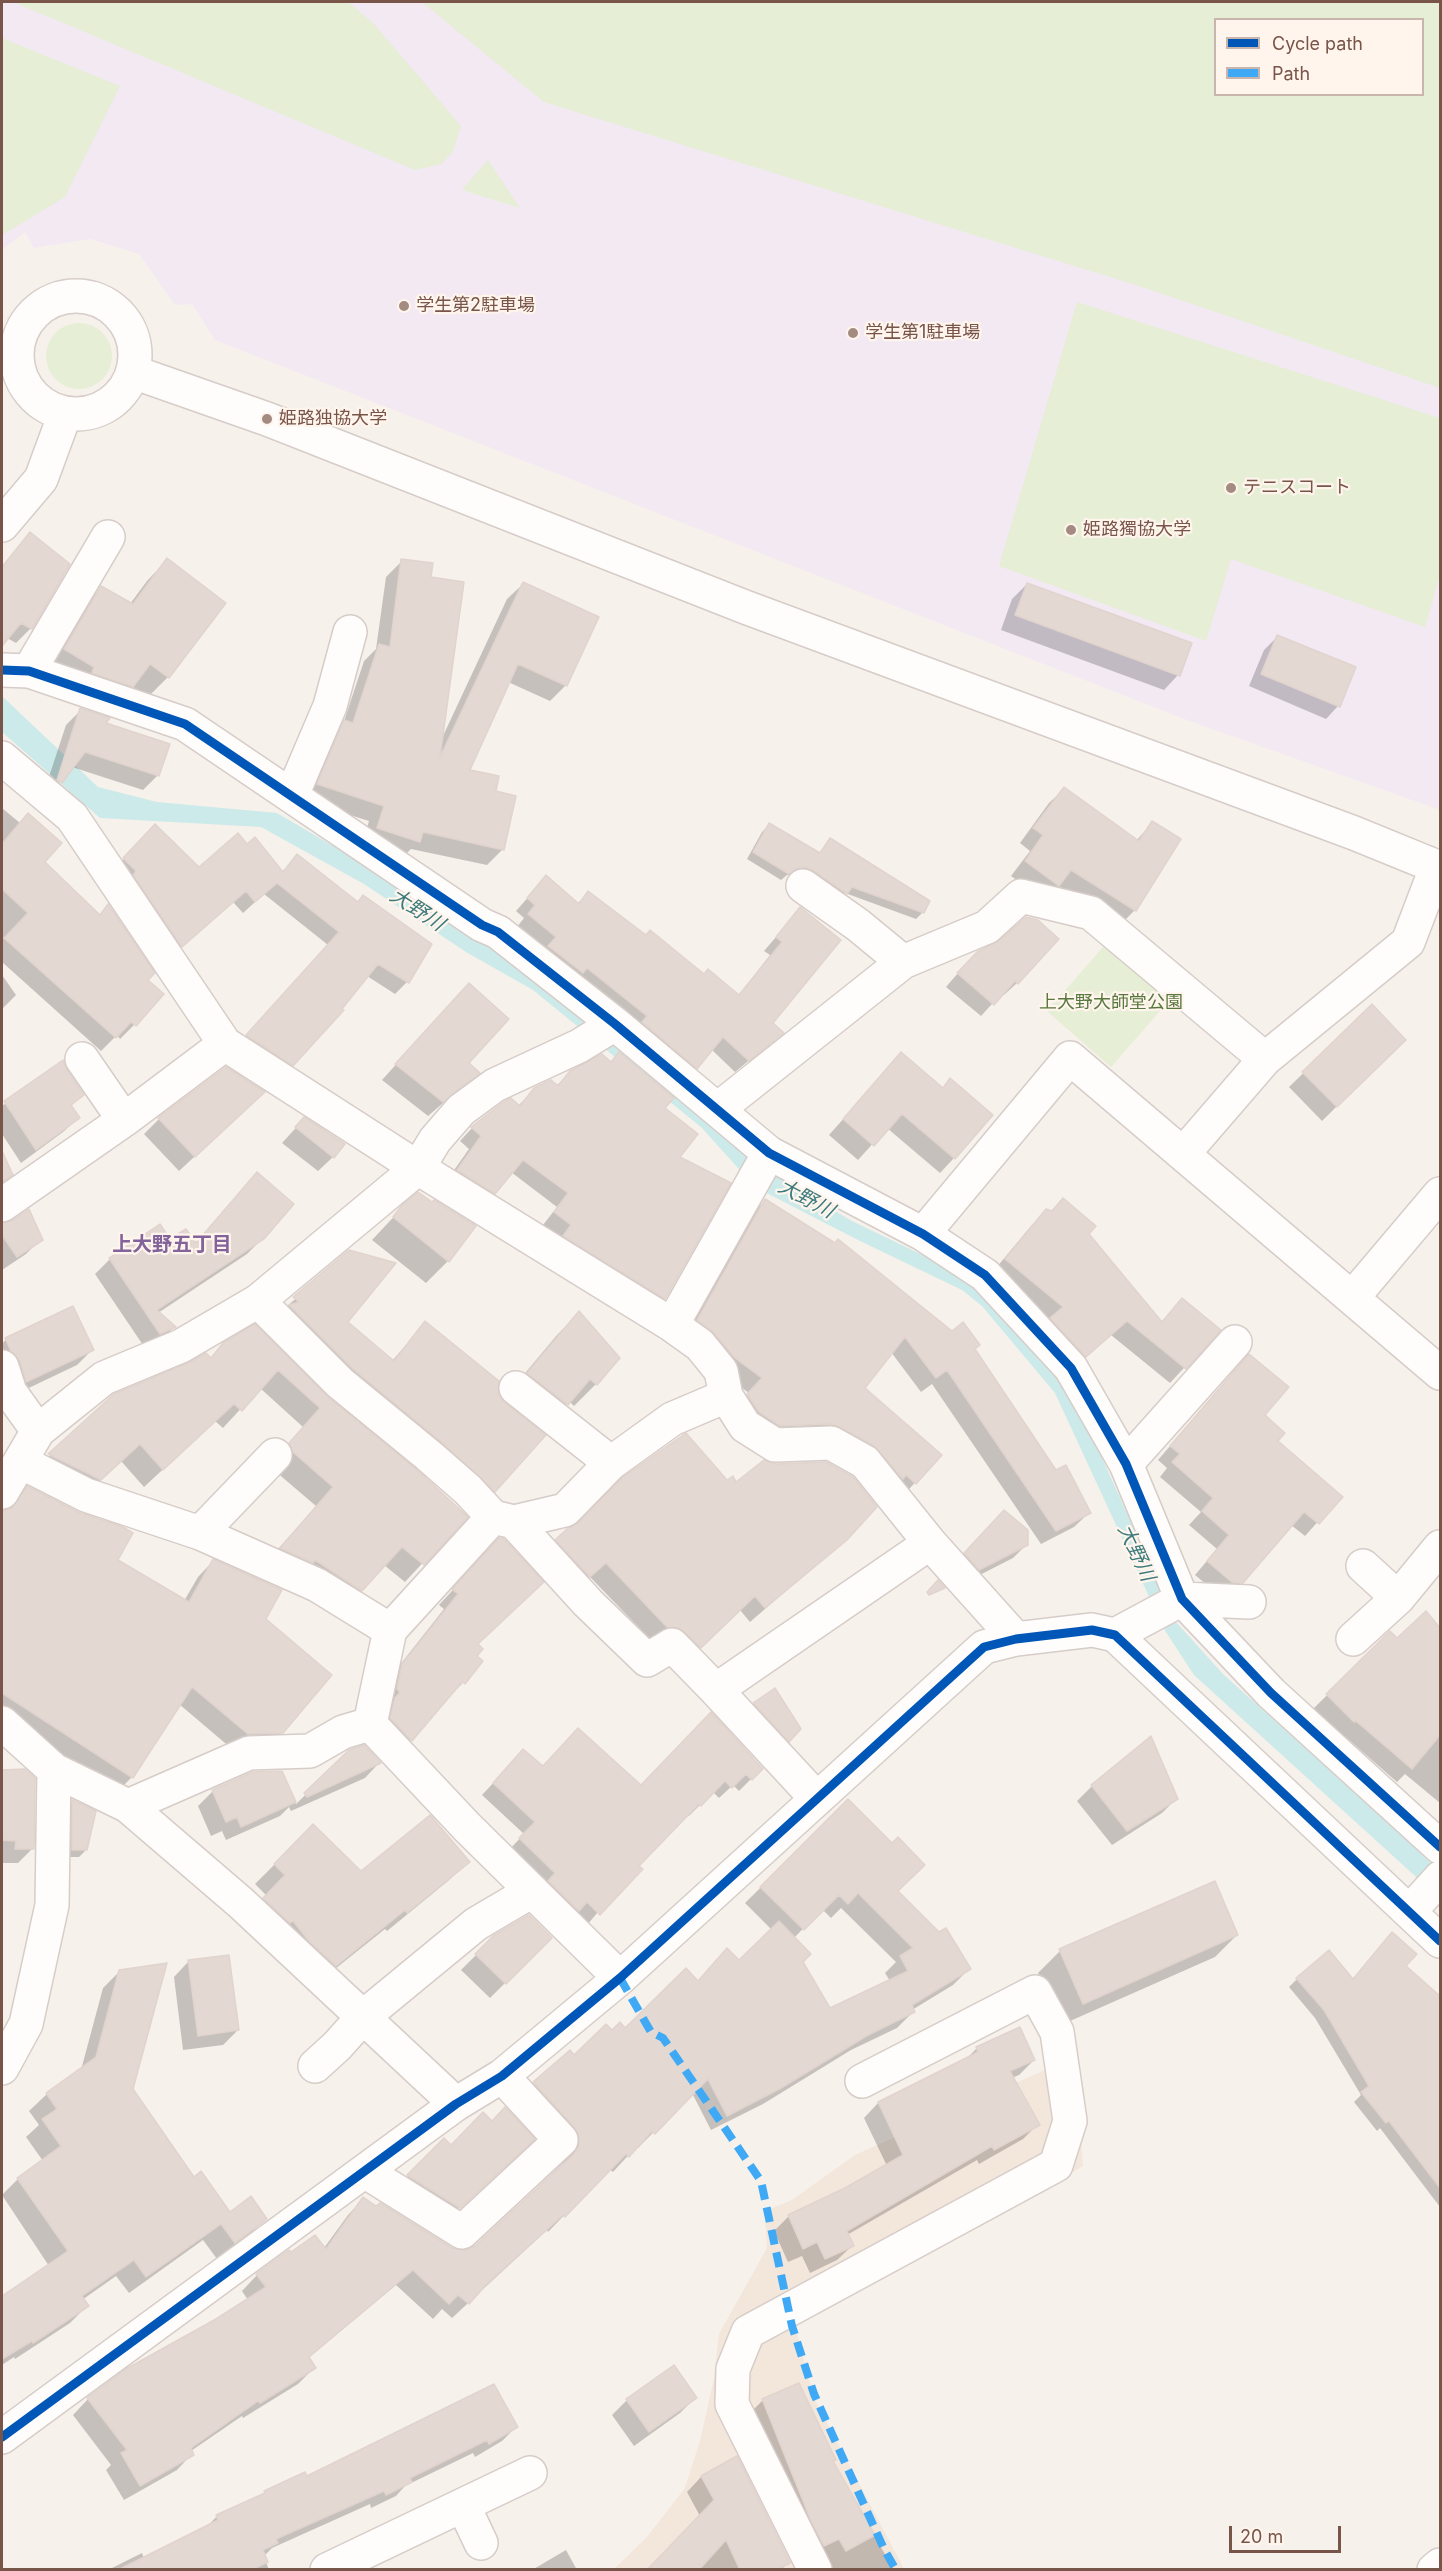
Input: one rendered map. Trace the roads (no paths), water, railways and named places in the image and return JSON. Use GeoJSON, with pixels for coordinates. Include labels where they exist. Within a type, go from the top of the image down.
{"type":"FeatureCollection","features":[{"type":"Feature","properties":{"kind":"street"},"geometry":{"type":"LineString","coordinates":[[70,296],[89,297],[107,304],[121,317],[132,334],[135,353],[133,372],[126,388],[114,401],[99,410],[83,414],[65,414],[35,399],[23,384],[17,365],[17,346],[23,327],[35,312],[51,301],[70,296]]}},
{"type":"Feature","properties":{"kind":"street"},"geometry":{"type":"LineString","coordinates":[[133,372],[267,419],[745,607],[1354,833],[1439,867],[1408,942],[1265,1059],[1183,1154]]}},
{"type":"Feature","properties":{"kind":"street"},"geometry":{"type":"LineString","coordinates":[[2,525],[41,479],[65,414]]}},
{"type":"Feature","properties":{"kind":"street"},"geometry":{"type":"LineString","coordinates":[[108,537],[9,671],[185,724],[482,925],[498,932],[615,1024],[769,1153],[923,1234],[985,1275],[1071,1368],[1126,1464],[1182,1599],[1271,1693],[1440,1847]]}},
{"type":"Feature","properties":{"kind":"street"},"geometry":{"type":"LineString","coordinates":[[292,795],[330,706],[350,632]]}},
{"type":"Feature","properties":{"kind":"street"},"geometry":{"type":"LineString","coordinates":[[2,758],[72,817],[225,1044],[418,1168],[672,1325],[700,1345],[721,1371],[726,1396],[745,1426],[775,1445],[831,1443],[865,1462],[930,1543],[1016,1639]]}},
{"type":"Feature","properties":{"kind":"street"},"geometry":{"type":"LineString","coordinates":[[803,886],[858,925],[903,962]]}},
{"type":"Feature","properties":{"kind":"street"},"geometry":{"type":"LineString","coordinates":[[718,1109],[903,962],[987,927],[1021,896],[1091,913],[1265,1059]]}},
{"type":"Feature","properties":{"kind":"street"},"geometry":{"type":"LineString","coordinates":[[2,1492],[38,1431],[104,1378],[181,1346],[258,1301],[418,1168],[435,1140],[461,1110],[495,1085],[579,1046],[615,1024]]}},
{"type":"Feature","properties":{"kind":"street"},"geometry":{"type":"LineString","coordinates":[[2,1205],[124,1120],[225,1044]]}},
{"type":"Feature","properties":{"kind":"street"},"geometry":{"type":"LineString","coordinates":[[923,1234],[1070,1058],[1440,1373]]}},
{"type":"Feature","properties":{"kind":"street"},"geometry":{"type":"LineString","coordinates":[[82,1059],[124,1120]]}},
{"type":"Feature","properties":{"kind":"street"},"geometry":{"type":"LineString","coordinates":[[672,1325],[769,1153]]}},
{"type":"Feature","properties":{"kind":"street"},"geometry":{"type":"LineString","coordinates":[[1352,1298],[1440,1194]]}},
{"type":"Feature","properties":{"kind":"street"},"geometry":{"type":"LineString","coordinates":[[258,1301],[340,1383],[504,1520],[647,1660],[672,1646],[817,1799]]}},
{"type":"Feature","properties":{"kind":"street"},"geometry":{"type":"LineString","coordinates":[[1126,1464],[1234,1342]]}},
{"type":"Feature","properties":{"kind":"street"},"geometry":{"type":"LineString","coordinates":[[2,1367],[10,1392],[38,1431]]}},
{"type":"Feature","properties":{"kind":"street"},"geometry":{"type":"LineString","coordinates":[[516,1388],[611,1463]]}},
{"type":"Feature","properties":{"kind":"street"},"geometry":{"type":"LineString","coordinates":[[370,1724],[390,1630],[504,1520],[565,1510],[611,1463],[672,1419],[726,1396]]}},
{"type":"Feature","properties":{"kind":"street"},"geometry":{"type":"LineString","coordinates":[[200,1533],[275,1455]]}},
{"type":"Feature","properties":{"kind":"street"},"geometry":{"type":"LineString","coordinates":[[21,1462],[86,1495],[200,1533],[317,1585],[390,1630]]}},
{"type":"Feature","properties":{"kind":"street"},"geometry":{"type":"LineString","coordinates":[[716,1690],[930,1543]]}},
{"type":"Feature","properties":{"kind":"street"},"geometry":{"type":"LineString","coordinates":[[1353,1639],[1398,1598],[1440,1547]]}},
{"type":"Feature","properties":{"kind":"street"},"geometry":{"type":"LineString","coordinates":[[1363,1566],[1398,1598]]}},
{"type":"Feature","properties":{"kind":"street"},"geometry":{"type":"LineString","coordinates":[[2,2437],[456,2104],[502,2076],[620,1978],[984,1647],[1016,1639],[1129,1628],[1182,1599],[1249,1602]]}},
{"type":"Feature","properties":{"kind":"street"},"geometry":{"type":"LineString","coordinates":[[1129,1628],[1440,1941]]}},
{"type":"Feature","properties":{"kind":"street"},"geometry":{"type":"LineString","coordinates":[[2,1723],[54,1770],[128,1806],[242,1903],[456,2104]]}},
{"type":"Feature","properties":{"kind":"street"},"geometry":{"type":"LineString","coordinates":[[128,1806],[249,1753],[310,1751],[343,1732],[370,1724]]}},
{"type":"Feature","properties":{"kind":"street"},"geometry":{"type":"LineString","coordinates":[[370,1724],[467,1827],[620,1978]]}},
{"type":"Feature","properties":{"kind":"street"},"geometry":{"type":"LineString","coordinates":[[2,2068],[26,2024],[52,1905],[54,1770]]}},
{"type":"Feature","properties":{"kind":"street"},"geometry":{"type":"LineString","coordinates":[[1410,1911],[1440,1878]]}},
{"type":"Feature","properties":{"kind":"street"},"geometry":{"type":"LineString","coordinates":[[315,2066],[363,2017],[476,1924],[532,1891]]}},
{"type":"Feature","properties":{"kind":"street"},"geometry":{"type":"LineString","coordinates":[[815,2570],[732,2404],[733,2369],[748,2332],[1056,2164],[1070,2121],[1057,2032],[1035,1992],[862,2081]]}},
{"type":"Feature","properties":{"kind":"street"},"geometry":{"type":"LineString","coordinates":[[366,2172],[462,2232],[561,2140],[502,2076]]}},
{"type":"Feature","properties":{"kind":"street"},"geometry":{"type":"LineString","coordinates":[[327,2570],[530,2473]]}},
{"type":"Feature","properties":{"kind":"street"},"geometry":{"type":"LineString","coordinates":[[464,2505],[481,2543]]}},
{"type":"Feature","properties":{"kind":"street"},"geometry":{"type":"LineString","coordinates":[[1434,2570],[1440,2565]]}},
{"type":"Feature","properties":{"kind":"water","name":"大野川"},"geometry":{"type":"Polygon","coordinates":[[[2,696],[98,787],[157,802],[277,813],[357,860],[547,985],[770,1171],[850,1220],[937,1262],[993,1295],[1070,1387],[1176,1622],[1223,1674],[1416,1848],[1440,1873],[1426,1886],[1194,1675],[1164,1629],[1055,1393],[982,1306],[962,1290],[755,1187],[702,1128],[533,990],[466,952],[364,884],[261,827],[100,818],[2,732],[2,696]]]}},
{"type":"Feature","properties":{"kind":"place","name":"学生第2駐車場"},"geometry":{"type":"Point","coordinates":[404,306]}},
{"type":"Feature","properties":{"kind":"place","name":"学生第1駐車場"},"geometry":{"type":"Point","coordinates":[853,333]}},
{"type":"Feature","properties":{"kind":"place","name":"姫路独協大学"},"geometry":{"type":"Point","coordinates":[267,419]}},
{"type":"Feature","properties":{"kind":"place","name":"テニスコート"},"geometry":{"type":"Point","coordinates":[1231,488]}},
{"type":"Feature","properties":{"kind":"place","name":"姫路獨協大学"},"geometry":{"type":"Point","coordinates":[1071,530]}},
{"type":"Feature","properties":{"kind":"district","name":"上大野五丁目"},"geometry":{"type":"Point","coordinates":[172,1245]}},
{"type":"Feature","properties":{"kind":"park label","name":"上大野大師堂公園"},"geometry":{"type":"Point","coordinates":[1111,1003]}}]}
